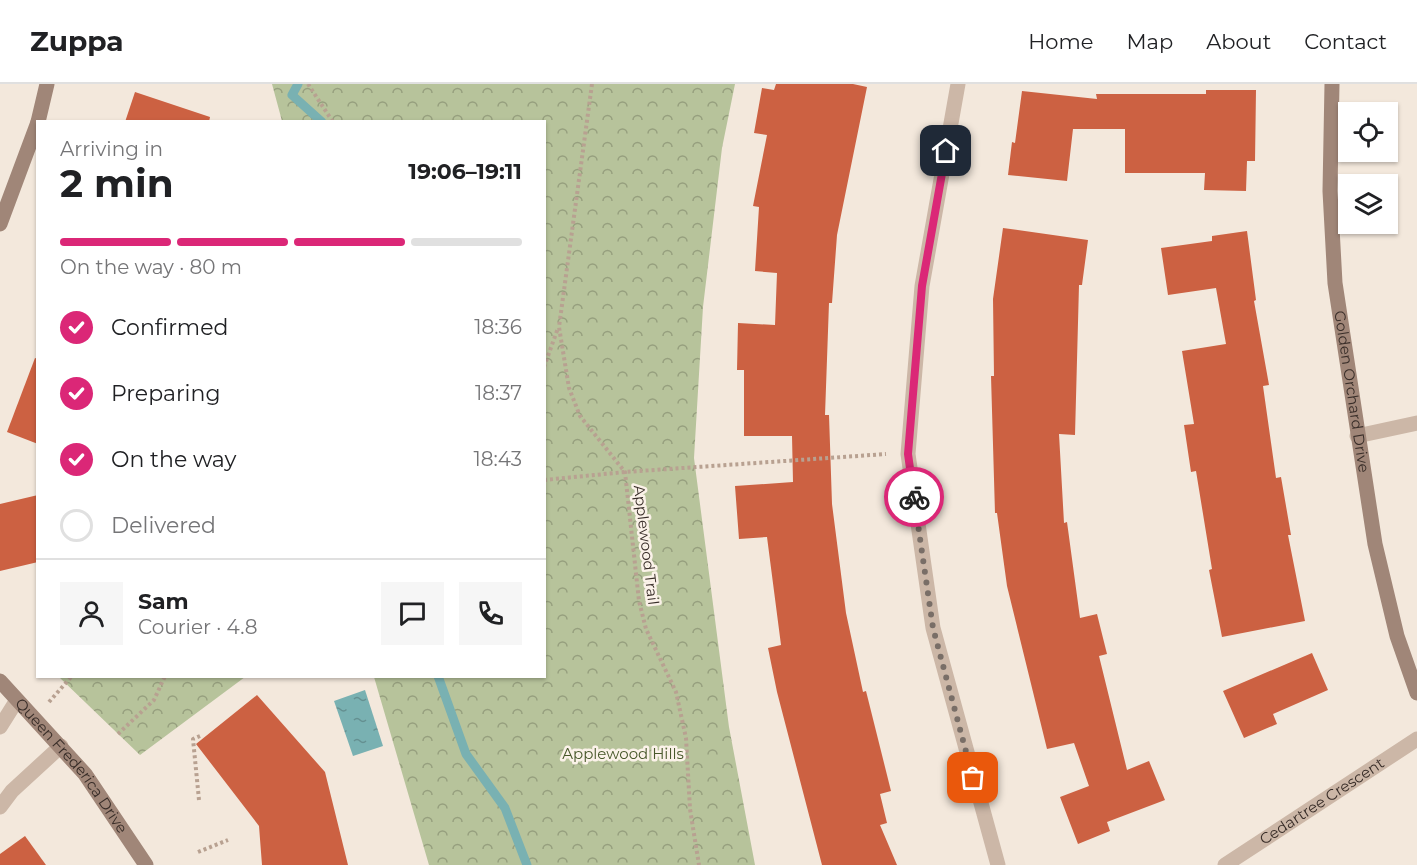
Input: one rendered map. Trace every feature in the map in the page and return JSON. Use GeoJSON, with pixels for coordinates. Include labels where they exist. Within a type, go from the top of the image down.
{"type":"FeatureCollection","features":[{"type":"Feature","properties":{"kind":"street"},"geometry":{"type":"LineString","coordinates":[[38,120],[47,84]]}},
{"type":"Feature","properties":{"kind":"street"},"geometry":{"type":"LineString","coordinates":[[958,84],[922,286],[908,454],[933,628],[998,865]]}},
{"type":"Feature","properties":{"kind":"street","name":"Golden Orchard Drive"},"geometry":{"type":"LineString","coordinates":[[1332,84],[1330,191],[1335,283],[1375,544],[1397,636],[1417,693]]}},
{"type":"Feature","properties":{"kind":"street"},"geometry":{"type":"LineString","coordinates":[[1,218],[36,127]]}},
{"type":"Feature","properties":{"kind":"street"},"geometry":{"type":"LineString","coordinates":[[1357,436],[1417,423]]}},
{"type":"Feature","properties":{"kind":"street","name":"Queen Frederica Drive"},"geometry":{"type":"LineString","coordinates":[[0,681],[86,774],[140,862]]}},
{"type":"Feature","properties":{"kind":"street"},"geometry":{"type":"LineString","coordinates":[[0,727],[17,700]]}},
{"type":"Feature","properties":{"kind":"street","name":"Cedartree Crescent"},"geometry":{"type":"LineString","coordinates":[[1225,865],[1417,739]]}},
{"type":"Feature","properties":{"kind":"street"},"geometry":{"type":"LineString","coordinates":[[0,807],[12,791],[61,746]]}},
{"type":"Feature","properties":{"kind":"path"},"geometry":{"type":"LineString","coordinates":[[308,84],[332,120]]}},
{"type":"Feature","properties":{"kind":"path","name":"Applewood Trail"},"geometry":{"type":"LineString","coordinates":[[546,362],[559,327],[592,84]]}},
{"type":"Feature","properties":{"kind":"path","name":"Applewood Trail"},"geometry":{"type":"LineString","coordinates":[[559,327],[569,388],[580,416],[625,472],[639,601],[646,629],[676,692],[686,738],[690,809],[699,865]]}},
{"type":"Feature","properties":{"kind":"path"},"geometry":{"type":"LineString","coordinates":[[625,472],[908,454]]}},
{"type":"Feature","properties":{"kind":"path","name":"Applewood Trail"},"geometry":{"type":"LineString","coordinates":[[546,480],[625,472]]}},
{"type":"Feature","properties":{"kind":"path"},"geometry":{"type":"LineString","coordinates":[[35,718],[70,678]]}},
{"type":"Feature","properties":{"kind":"path"},"geometry":{"type":"LineString","coordinates":[[118,734],[154,700],[164,678]]}},
{"type":"Feature","properties":{"kind":"path"},"geometry":{"type":"LineString","coordinates":[[199,800],[193,739],[200,736]]}},
{"type":"Feature","properties":{"kind":"path"},"geometry":{"type":"LineString","coordinates":[[198,852],[228,840]]}},
{"type":"Feature","properties":{"kind":"green space","name":"Applewood Hills"},"geometry":{"type":"Polygon","coordinates":[[[272,84],[735,84],[722,148],[703,307],[694,458],[729,727],[755,865],[429,865],[374,678],[546,678],[546,120],[282,120],[272,84]]]}},
{"type":"Feature","properties":{"kind":"green space"},"geometry":{"type":"Polygon","coordinates":[[[60,678],[244,678],[140,755],[60,678]]]}},
{"type":"Feature","properties":{"kind":"water"},"geometry":{"type":"Polygon","coordinates":[[[365,690],[383,746],[353,756],[334,701],[365,690]]]}},
{"type":"Feature","properties":{"kind":"building"},"geometry":{"type":"Polygon","coordinates":[[[776,84],[853,84],[867,87],[837,235],[832,303],[829,303],[825,415],[829,415],[832,504],[846,613],[863,692],[866,691],[891,791],[880,794],[887,823],[880,825],[897,865],[822,865],[777,692],[768,648],[781,645],[767,537],[739,539],[735,486],[793,482],[792,436],[744,436],[744,370],[737,370],[738,323],[775,325],[777,273],[755,271],[759,207],[753,206],[767,135],[754,133],[762,88],[774,90],[776,84]]]}},
{"type":"Feature","properties":{"kind":"building"},"geometry":{"type":"Polygon","coordinates":[[[1206,90],[1256,90],[1255,161],[1247,161],[1246,191],[1204,190],[1205,173],[1125,173],[1125,129],[1073,129],[1067,181],[1008,175],[1022,91],[1097,99],[1096,94],[1206,94],[1206,90]]]}},
{"type":"Feature","properties":{"kind":"building"},"geometry":{"type":"Polygon","coordinates":[[[135,92],[210,117],[209,120],[126,120],[135,92]]]}},
{"type":"Feature","properties":{"kind":"building"},"geometry":{"type":"Polygon","coordinates":[[[1003,228],[1088,240],[1082,285],[1079,285],[1075,435],[1059,434],[1064,523],[1067,522],[1080,618],[1097,614],[1107,654],[1099,656],[1127,770],[1149,761],[1165,800],[1107,822],[1110,831],[1078,844],[1060,797],[1089,786],[1074,743],[1047,749],[1007,586],[997,513],[995,513],[991,376],[994,376],[993,299],[1003,228]]]}},
{"type":"Feature","properties":{"kind":"building"},"geometry":{"type":"Polygon","coordinates":[[[1247,231],[1256,300],[1254,301],[1269,385],[1263,386],[1276,478],[1281,477],[1291,535],[1288,535],[1305,621],[1222,637],[1209,570],[1212,569],[1196,471],[1191,472],[1184,425],[1194,424],[1182,351],[1226,344],[1216,288],[1168,295],[1161,248],[1212,241],[1212,236],[1247,231]]]}},
{"type":"Feature","properties":{"kind":"building"},"geometry":{"type":"Polygon","coordinates":[[[35,358],[36,358],[36,443],[7,432],[35,358]]]}},
{"type":"Feature","properties":{"kind":"building"},"geometry":{"type":"Polygon","coordinates":[[[36,495],[36,562],[0,571],[0,504],[36,495]]]}},
{"type":"Feature","properties":{"kind":"building"},"geometry":{"type":"Polygon","coordinates":[[[1312,653],[1328,690],[1273,714],[1277,724],[1244,738],[1223,691],[1312,653]]]}},
{"type":"Feature","properties":{"kind":"building"},"geometry":{"type":"Polygon","coordinates":[[[257,695],[325,772],[348,865],[262,865],[259,826],[196,744],[257,695]]]}},
{"type":"Feature","properties":{"kind":"building"},"geometry":{"type":"Polygon","coordinates":[[[25,836],[46,865],[0,865],[0,854],[25,836]]]}},
{"type":"Feature","properties":{"kind":"waterway"},"geometry":{"type":"LineString","coordinates":[[298,84],[292,95],[320,120]]}},
{"type":"Feature","properties":{"kind":"waterway"},"geometry":{"type":"LineString","coordinates":[[439,678],[466,754],[505,808],[527,865]]}},
{"type":"Feature","properties":{"kind":"way so far"},"geometry":{"type":"LineString","coordinates":[[914,497],[933,628],[973,778]]}},
{"type":"Feature","properties":{"kind":"route"},"geometry":{"type":"LineString","coordinates":[[914,497],[908,454],[922,286],[946,151]]}}]}
